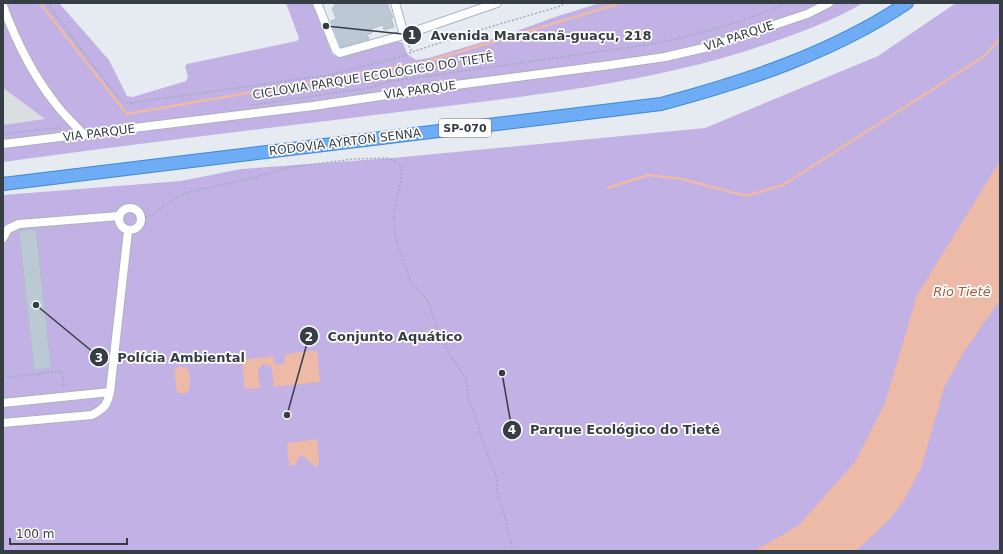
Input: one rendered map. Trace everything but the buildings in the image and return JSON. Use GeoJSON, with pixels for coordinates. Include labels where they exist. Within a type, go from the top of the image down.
{"type":"FeatureCollection","features":[{"type":"Feature","properties":{"kind":"highway","name":"RODOVIA AYRTON SENNA"},"geometry":{"type":"LineString","coordinates":[[3,184],[661,104],[717,89],[774,70],[828,48],[881,20],[907,3]]}},
{"type":"Feature","properties":{"kind":"street"},"geometry":{"type":"LineString","coordinates":[[317,3],[338,53],[404,35],[497,3]]}},
{"type":"Feature","properties":{"kind":"street"},"geometry":{"type":"LineString","coordinates":[[395,3],[404,35]]}},
{"type":"Feature","properties":{"kind":"street","name":"VIA PARQUE"},"geometry":{"type":"LineString","coordinates":[[3,144],[313,106],[665,57],[715,45],[807,14],[829,3]]}},
{"type":"Feature","properties":{"kind":"street"},"geometry":{"type":"LineString","coordinates":[[3,6],[23,55],[41,84],[55,104],[84,135]]}},
{"type":"Feature","properties":{"kind":"street"},"geometry":{"type":"LineString","coordinates":[[131,207],[138,211],[142,218],[140,225],[135,230],[128,231],[122,228],[118,222],[118,216],[123,210],[131,207]]}},
{"type":"Feature","properties":{"kind":"street"},"geometry":{"type":"LineString","coordinates":[[3,238],[8,229],[19,224],[118,216]]}},
{"type":"Feature","properties":{"kind":"street"},"geometry":{"type":"LineString","coordinates":[[3,423],[92,415],[102,410],[107,404],[110,392],[128,231]]}},
{"type":"Feature","properties":{"kind":"street"},"geometry":{"type":"LineString","coordinates":[[3,403],[110,392]]}},
{"type":"Feature","properties":{"kind":"path"},"geometry":{"type":"LineString","coordinates":[[47,3],[112,89],[123,102],[131,103],[328,75],[398,58],[473,32],[561,6],[564,3]]}},
{"type":"Feature","properties":{"kind":"path","name":"CICLOVIA PARQUE ECOLÓGICO DO TIETÊ"},"geometry":{"type":"LineString","coordinates":[[251,105],[374,87],[387,82],[652,44],[688,37],[734,23],[787,3]]}},
{"type":"Feature","properties":{"kind":"path"},"geometry":{"type":"LineString","coordinates":[[404,35],[412,52]]}},
{"type":"Feature","properties":{"kind":"path"},"geometry":{"type":"LineString","coordinates":[[3,134],[77,127]]}},
{"type":"Feature","properties":{"kind":"path"},"geometry":{"type":"LineString","coordinates":[[142,218],[152,215],[177,197],[189,192],[252,178],[291,167],[354,159],[387,158],[398,163],[402,174],[394,214],[395,236],[412,284],[418,288],[429,304],[433,319],[449,354],[466,379],[470,402],[476,416],[482,441],[496,474],[498,498],[504,510],[512,551]]}},
{"type":"Feature","properties":{"kind":"path"},"geometry":{"type":"LineString","coordinates":[[3,378],[62,371],[65,396]]}},
{"type":"Feature","properties":{"kind":"shaded area"},"geometry":{"type":"Polygon","coordinates":[[[3,3],[59,3],[109,60],[127,96],[133,97],[186,81],[188,77],[185,66],[187,64],[297,41],[299,38],[286,3],[313,3],[332,54],[337,57],[397,41],[403,43],[407,54],[416,60],[429,58],[509,34],[552,18],[600,3],[863,3],[818,25],[770,43],[727,57],[639,78],[505,99],[3,162],[3,3]]]}},
{"type":"Feature","properties":{"kind":"shaded area"},"geometry":{"type":"Polygon","coordinates":[[[956,3],[1000,3],[1000,551],[3,551],[3,195],[181,181],[241,169],[393,158],[705,128],[878,56],[956,3]]]}},
{"type":"Feature","properties":{"kind":"shaded area"},"geometry":{"type":"Polygon","coordinates":[[[3,88],[29,107],[45,119],[3,125],[3,88]]]}},
{"type":"Feature","properties":{"kind":"water","name":"Rio Tietê"},"geometry":{"type":"Polygon","coordinates":[[[1000,161],[1000,300],[965,350],[945,385],[921,468],[903,502],[888,521],[856,551],[754,551],[799,525],[855,462],[885,403],[917,295],[1000,161]]]}},
{"type":"Feature","properties":{"kind":"water"},"geometry":{"type":"Polygon","coordinates":[[[317,350],[320,382],[274,387],[272,368],[268,364],[262,365],[258,370],[260,388],[245,389],[242,360],[273,356],[274,362],[277,365],[283,364],[285,354],[317,350]]]}},
{"type":"Feature","properties":{"kind":"water"},"geometry":{"type":"Polygon","coordinates":[[[180,366],[187,368],[190,380],[190,387],[187,393],[182,394],[177,392],[174,370],[180,366]]]}},
{"type":"Feature","properties":{"kind":"water"},"geometry":{"type":"Polygon","coordinates":[[[317,439],[318,466],[314,466],[302,455],[297,460],[296,465],[289,465],[287,443],[317,439]]]}},
{"type":"Feature","properties":{"kind":"waterway"},"geometry":{"type":"LineString","coordinates":[[40,3],[127,114],[426,62],[621,3]]}},
{"type":"Feature","properties":{"kind":"waterway"},"geometry":{"type":"LineString","coordinates":[[608,188],[648,175],[682,179],[746,196],[783,185],[983,57],[1000,39]]}},
{"type":"Feature","properties":{"kind":"place","name":"Avenida Maracanã-guaçu, 218"},"geometry":{"type":"Point","coordinates":[326,26]}},
{"type":"Feature","properties":{"kind":"place","name":"Polícia Ambiental"},"geometry":{"type":"Point","coordinates":[36,305]}},
{"type":"Feature","properties":{"kind":"place","name":"Parque Ecológico do Tietê"},"geometry":{"type":"Point","coordinates":[502,373]}},
{"type":"Feature","properties":{"kind":"place","name":"Conjunto Aquático"},"geometry":{"type":"Point","coordinates":[287,415]}}]}
